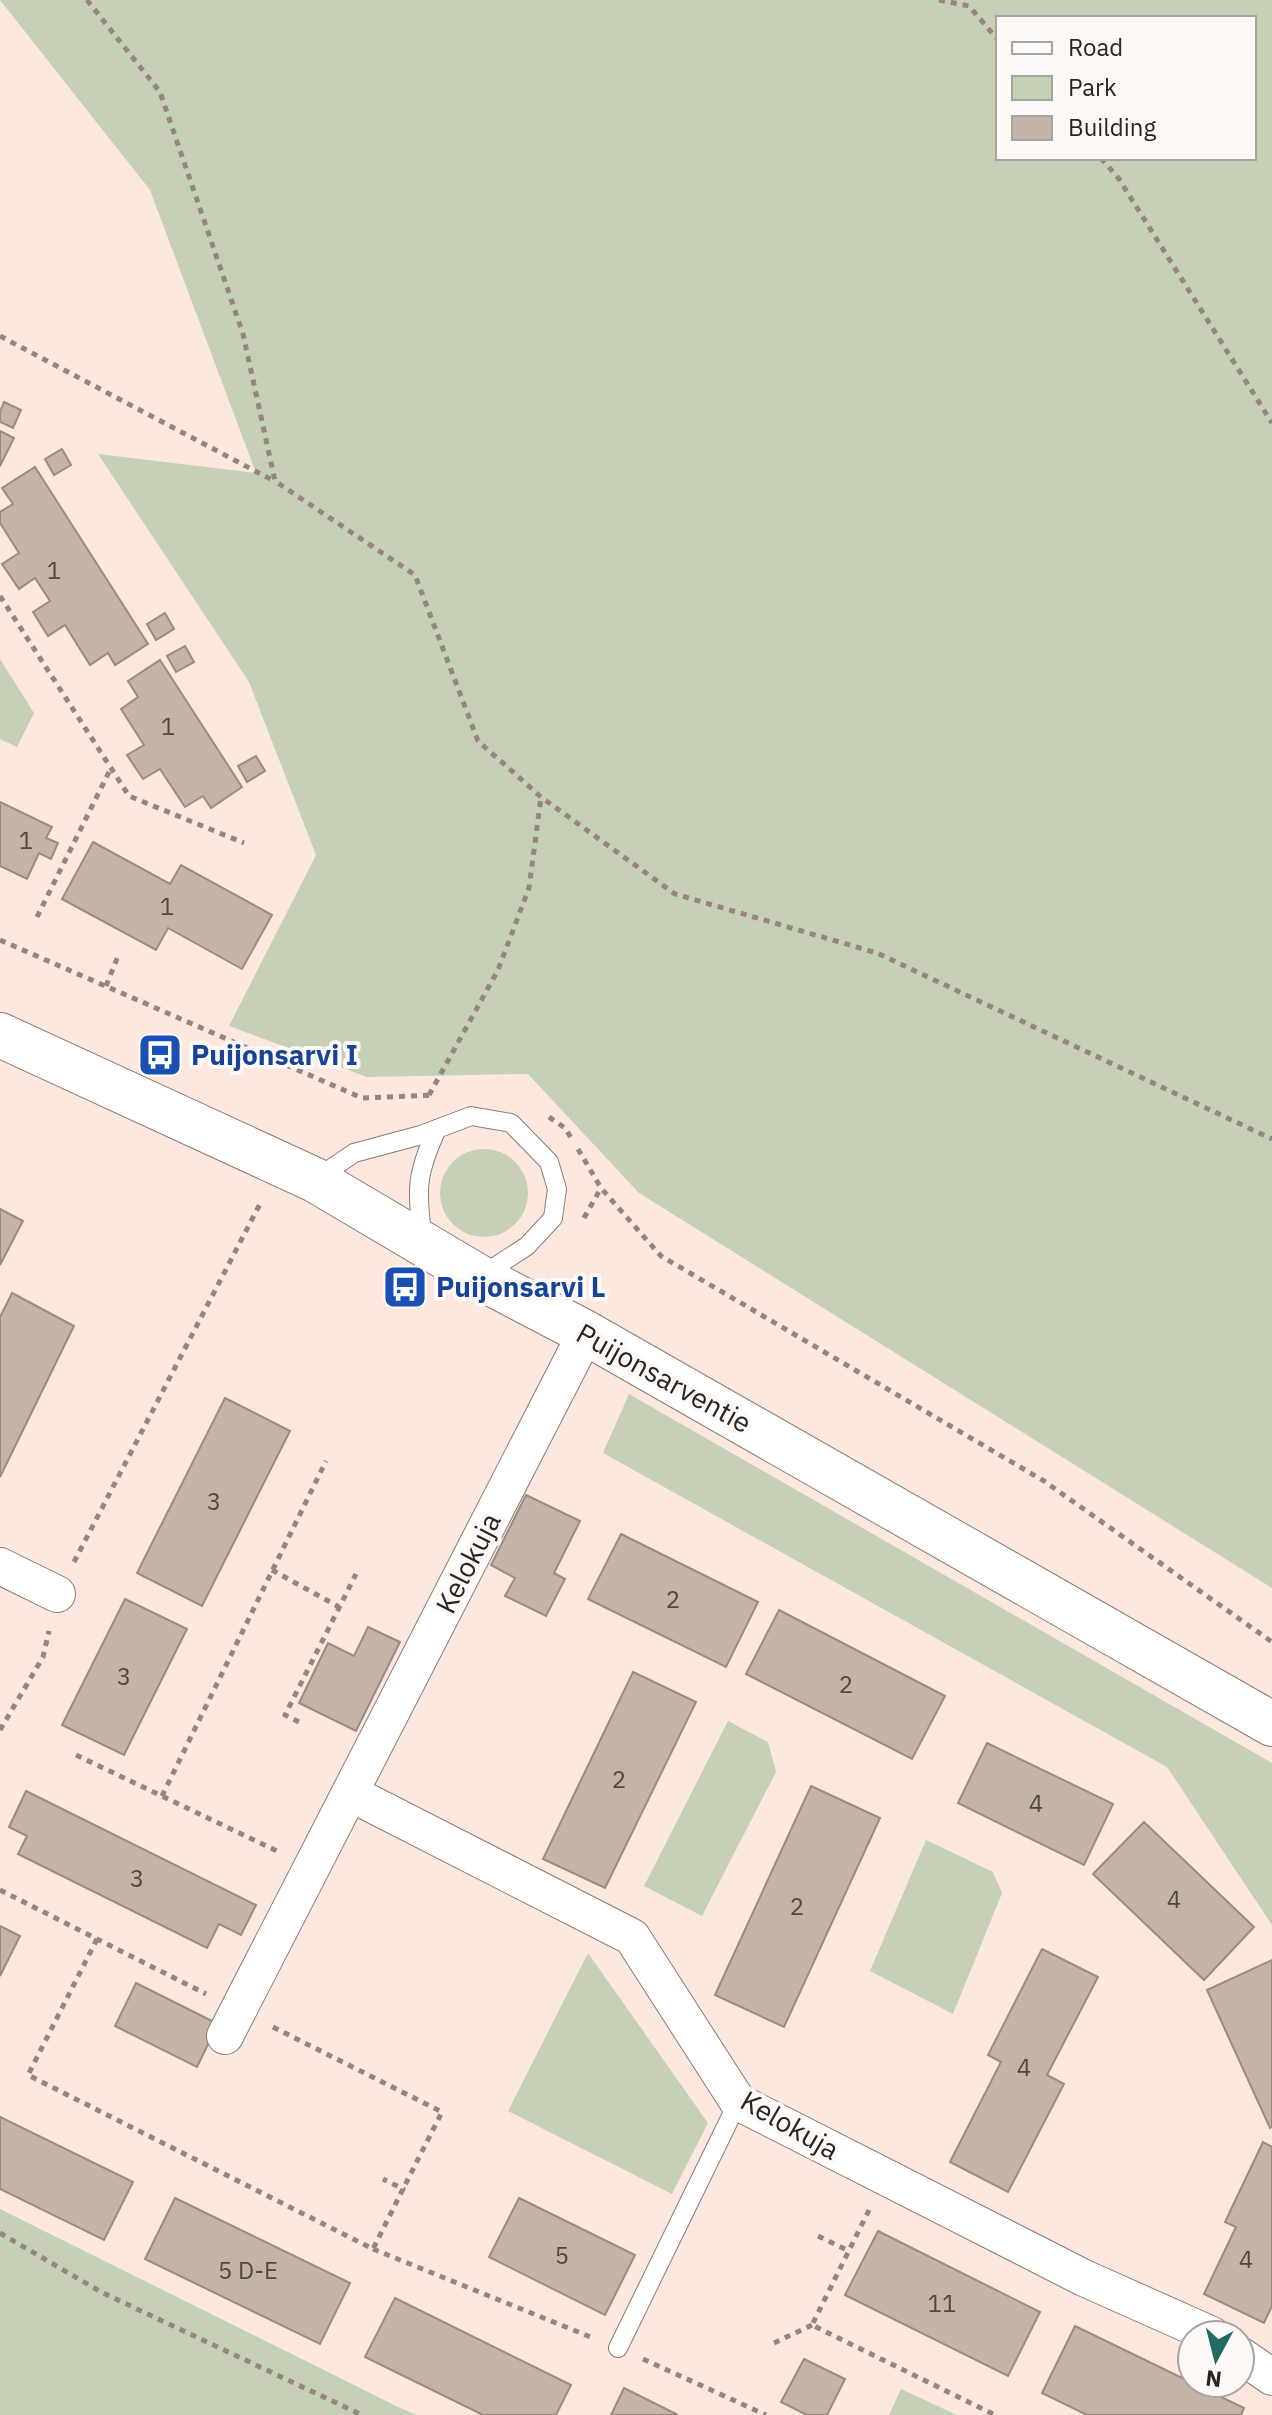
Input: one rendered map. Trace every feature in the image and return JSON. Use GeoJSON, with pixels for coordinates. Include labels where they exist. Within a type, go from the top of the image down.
{"type":"FeatureCollection","features":[{"type":"Feature","properties":{"kind":"main road","name":"Puijonsarventie"},"geometry":{"type":"LineString","coordinates":[[0,1035],[315,1180],[424,1246],[586,1333],[1272,1724]]}},
{"type":"Feature","properties":{"kind":"street","name":"Kelokuja"},"geometry":{"type":"LineString","coordinates":[[225,2036],[586,1333]]}},
{"type":"Feature","properties":{"kind":"street"},"geometry":{"type":"LineString","coordinates":[[0,1566],[57,1594]]}},
{"type":"Feature","properties":{"kind":"street","name":"Kelokuja"},"geometry":{"type":"LineString","coordinates":[[350,1793],[632,1937],[738,2102],[1084,2278],[1176,2319]]}},
{"type":"Feature","properties":{"kind":"lane"},"geometry":{"type":"LineString","coordinates":[[315,1180],[354,1153],[471,1116],[511,1123],[549,1162],[557,1189],[553,1218],[527,1246],[479,1277]]}},
{"type":"Feature","properties":{"kind":"lane"},"geometry":{"type":"LineString","coordinates":[[424,1246],[417,1194],[425,1156],[437,1129]]}},
{"type":"Feature","properties":{"kind":"lane"},"geometry":{"type":"LineString","coordinates":[[618,2348],[738,2102]]}},
{"type":"Feature","properties":{"kind":"path"},"geometry":{"type":"LineString","coordinates":[[87,0],[160,92],[243,334],[275,481]]}},
{"type":"Feature","properties":{"kind":"path"},"geometry":{"type":"LineString","coordinates":[[939,0],[969,6],[996,38]]}},
{"type":"Feature","properties":{"kind":"path"},"geometry":{"type":"LineString","coordinates":[[1103,160],[1119,179],[1272,423]]}},
{"type":"Feature","properties":{"kind":"path"},"geometry":{"type":"LineString","coordinates":[[0,336],[275,481],[415,575],[478,741],[541,797],[675,894],[877,953],[1272,1139]]}},
{"type":"Feature","properties":{"kind":"path"},"geometry":{"type":"LineString","coordinates":[[0,596],[129,796],[244,843]]}},
{"type":"Feature","properties":{"kind":"path"},"geometry":{"type":"LineString","coordinates":[[37,917],[111,768]]}},
{"type":"Feature","properties":{"kind":"path"},"geometry":{"type":"LineString","coordinates":[[429,1096],[498,970],[529,888],[541,797]]}},
{"type":"Feature","properties":{"kind":"path"},"geometry":{"type":"LineString","coordinates":[[0,940],[362,1098],[443,1095]]}},
{"type":"Feature","properties":{"kind":"path"},"geometry":{"type":"LineString","coordinates":[[106,986],[118,956]]}},
{"type":"Feature","properties":{"kind":"path"},"geometry":{"type":"LineString","coordinates":[[540,1110],[565,1128],[601,1188],[661,1256],[1044,1481],[1272,1642]]}},
{"type":"Feature","properties":{"kind":"path"},"geometry":{"type":"LineString","coordinates":[[0,1730],[43,1657],[57,1594],[262,1199]]}},
{"type":"Feature","properties":{"kind":"path"},"geometry":{"type":"LineString","coordinates":[[162,1796],[326,1461]]}},
{"type":"Feature","properties":{"kind":"path"},"geometry":{"type":"LineString","coordinates":[[272,1570],[339,1607]]}},
{"type":"Feature","properties":{"kind":"path"},"geometry":{"type":"LineString","coordinates":[[299,1722],[285,1715],[356,1574]]}},
{"type":"Feature","properties":{"kind":"path"},"geometry":{"type":"LineString","coordinates":[[76,1755],[311,1868]]}},
{"type":"Feature","properties":{"kind":"path"},"geometry":{"type":"LineString","coordinates":[[97,1939],[28,2075],[373,2249],[618,2348],[766,2415]]}},
{"type":"Feature","properties":{"kind":"path"},"geometry":{"type":"LineString","coordinates":[[774,2343],[812,2325],[885,2177]]}},
{"type":"Feature","properties":{"kind":"path"},"geometry":{"type":"LineString","coordinates":[[373,2249],[403,2189],[383,2179]]}},
{"type":"Feature","properties":{"kind":"path"},"geometry":{"type":"LineString","coordinates":[[0,2233],[101,2292],[362,2415]]}},
{"type":"Feature","properties":{"kind":"path"},"geometry":{"type":"LineString","coordinates":[[818,2236],[849,2251]]}},
{"type":"Feature","properties":{"kind":"path"},"geometry":{"type":"LineString","coordinates":[[812,2325],[995,2415]]}},
{"type":"Feature","properties":{"kind":"green space"},"geometry":{"type":"Polygon","coordinates":[[[0,0],[1272,0],[1272,1588],[639,1193],[528,1074],[367,1077],[229,1026],[316,855],[249,682],[98,454],[256,473],[150,190],[0,0]]]}},
{"type":"Feature","properties":{"kind":"green space"},"geometry":{"type":"Polygon","coordinates":[[[0,659],[34,713],[17,747],[0,739],[0,659]]]}},
{"type":"Feature","properties":{"kind":"green space"},"geometry":{"type":"Polygon","coordinates":[[[484,1149],[509,1156],[521,1168],[528,1193],[521,1218],[509,1230],[484,1237],[459,1230],[447,1218],[440,1193],[447,1168],[459,1156],[484,1149]]]}},
{"type":"Feature","properties":{"kind":"green space"},"geometry":{"type":"Polygon","coordinates":[[[629,1394],[1272,1763],[1272,1925],[1167,1767],[603,1453],[629,1394]]]}},
{"type":"Feature","properties":{"kind":"green space"},"geometry":{"type":"Polygon","coordinates":[[[728,1721],[768,1742],[776,1772],[702,1916],[644,1886],[728,1721]]]}},
{"type":"Feature","properties":{"kind":"green space"},"geometry":{"type":"Polygon","coordinates":[[[926,1840],[993,1872],[1002,1893],[953,2014],[870,1971],[926,1840]]]}},
{"type":"Feature","properties":{"kind":"green space"},"geometry":{"type":"Polygon","coordinates":[[[588,1953],[708,2123],[672,2194],[508,2111],[588,1953]]]}},
{"type":"Feature","properties":{"kind":"green space"},"geometry":{"type":"Polygon","coordinates":[[[0,2209],[396,2406],[417,2415],[0,2415],[0,2209]]]}},
{"type":"Feature","properties":{"kind":"green space"},"geometry":{"type":"Polygon","coordinates":[[[901,2389],[957,2415],[889,2415],[901,2389]]]}},
{"type":"Feature","properties":{"kind":"building"},"geometry":{"type":"Polygon","coordinates":[[[4,402],[21,410],[13,428],[0,422],[4,402]]]}},
{"type":"Feature","properties":{"kind":"building"},"geometry":{"type":"Polygon","coordinates":[[[0,431],[14,438],[0,466],[0,431]]]}},
{"type":"Feature","properties":{"kind":"building"},"geometry":{"type":"Polygon","coordinates":[[[62,449],[71,465],[54,475],[45,459],[62,449]]]}},
{"type":"Feature","properties":{"kind":"building"},"geometry":{"type":"Polygon","coordinates":[[[35,467],[148,644],[115,665],[108,653],[90,665],[65,625],[48,636],[33,612],[50,601],[35,578],[19,589],[2,564],[19,553],[0,523],[0,512],[13,504],[2,488],[35,467]]]}},
{"type":"Feature","properties":{"kind":"building"},"geometry":{"type":"Polygon","coordinates":[[[165,613],[174,629],[156,640],[147,624],[165,613]]]}},
{"type":"Feature","properties":{"kind":"building"},"geometry":{"type":"Polygon","coordinates":[[[185,646],[194,662],[176,672],[167,656],[185,646]]]}},
{"type":"Feature","properties":{"kind":"building"},"geometry":{"type":"Polygon","coordinates":[[[160,660],[242,787],[211,808],[203,796],[185,807],[160,769],[143,779],[127,755],[144,745],[121,709],[138,697],[128,681],[160,660]]]}},
{"type":"Feature","properties":{"kind":"building"},"geometry":{"type":"Polygon","coordinates":[[[256,756],[265,771],[247,782],[238,766],[256,756]]]}},
{"type":"Feature","properties":{"kind":"building"},"geometry":{"type":"Polygon","coordinates":[[[0,802],[52,827],[46,838],[58,843],[51,859],[39,853],[27,879],[0,866],[0,802]]]}},
{"type":"Feature","properties":{"kind":"building"},"geometry":{"type":"Polygon","coordinates":[[[93,842],[170,884],[181,865],[272,915],[242,969],[168,928],[156,950],[62,899],[93,842]]]}},
{"type":"Feature","properties":{"kind":"building"},"geometry":{"type":"Polygon","coordinates":[[[0,1209],[23,1221],[0,1265],[0,1209]]]}},
{"type":"Feature","properties":{"kind":"building"},"geometry":{"type":"Polygon","coordinates":[[[12,1293],[74,1326],[0,1477],[0,1317],[12,1293]]]}},
{"type":"Feature","properties":{"kind":"building"},"geometry":{"type":"Polygon","coordinates":[[[225,1398],[290,1431],[202,1606],[137,1573],[225,1398]]]}},
{"type":"Feature","properties":{"kind":"building"},"geometry":{"type":"Polygon","coordinates":[[[526,1495],[580,1521],[554,1573],[565,1579],[546,1616],[505,1596],[515,1578],[491,1565],[526,1495]]]}},
{"type":"Feature","properties":{"kind":"building"},"geometry":{"type":"Polygon","coordinates":[[[621,1534],[758,1602],[726,1667],[588,1599],[621,1534]]]}},
{"type":"Feature","properties":{"kind":"building"},"geometry":{"type":"Polygon","coordinates":[[[125,1599],[187,1629],[124,1755],[62,1725],[125,1599]]]}},
{"type":"Feature","properties":{"kind":"building"},"geometry":{"type":"Polygon","coordinates":[[[779,1610],[945,1696],[912,1759],[746,1674],[779,1610]]]}},
{"type":"Feature","properties":{"kind":"building"},"geometry":{"type":"Polygon","coordinates":[[[368,1627],[400,1642],[356,1731],[299,1703],[328,1643],[354,1656],[368,1627]]]}},
{"type":"Feature","properties":{"kind":"building"},"geometry":{"type":"Polygon","coordinates":[[[633,1672],[696,1702],[605,1888],[543,1859],[633,1672]]]}},
{"type":"Feature","properties":{"kind":"building"},"geometry":{"type":"Polygon","coordinates":[[[987,1743],[1113,1804],[1084,1865],[958,1803],[987,1743]]]}},
{"type":"Feature","properties":{"kind":"building"},"geometry":{"type":"Polygon","coordinates":[[[811,1786],[880,1818],[784,2027],[715,1995],[811,1786]]]}},
{"type":"Feature","properties":{"kind":"building"},"geometry":{"type":"Polygon","coordinates":[[[26,1791],[256,1905],[241,1935],[219,1924],[207,1948],[18,1854],[27,1836],[9,1827],[26,1791]]]}},
{"type":"Feature","properties":{"kind":"building"},"geometry":{"type":"Polygon","coordinates":[[[1144,1822],[1254,1927],[1204,1980],[1093,1874],[1144,1822]]]}},
{"type":"Feature","properties":{"kind":"building"},"geometry":{"type":"Polygon","coordinates":[[[0,1926],[20,1936],[0,1976],[0,1926]]]}},
{"type":"Feature","properties":{"kind":"building"},"geometry":{"type":"Polygon","coordinates":[[[1042,1949],[1098,1977],[1047,2075],[1064,2084],[1008,2192],[950,2162],[1001,2062],[988,2055],[1042,1949]]]}},
{"type":"Feature","properties":{"kind":"building"},"geometry":{"type":"Polygon","coordinates":[[[1272,1960],[1272,2127],[1270,2128],[1207,1990],[1272,1960]]]}},
{"type":"Feature","properties":{"kind":"building"},"geometry":{"type":"Polygon","coordinates":[[[136,1983],[218,2024],[197,2067],[115,2026],[136,1983]]]}},
{"type":"Feature","properties":{"kind":"building"},"geometry":{"type":"Polygon","coordinates":[[[0,2117],[133,2182],[104,2240],[0,2189],[0,2117]]]}},
{"type":"Feature","properties":{"kind":"building"},"geometry":{"type":"Polygon","coordinates":[[[1263,2142],[1272,2147],[1272,2306],[1264,2323],[1204,2294],[1236,2227],[1225,2222],[1263,2142]]]}},
{"type":"Feature","properties":{"kind":"building"},"geometry":{"type":"Polygon","coordinates":[[[175,2198],[350,2283],[320,2344],[145,2259],[175,2198]]]}},
{"type":"Feature","properties":{"kind":"building"},"geometry":{"type":"Polygon","coordinates":[[[519,2198],[635,2255],[605,2315],[489,2257],[519,2198]]]}},
{"type":"Feature","properties":{"kind":"building"},"geometry":{"type":"Polygon","coordinates":[[[878,2231],[1040,2312],[1008,2376],[845,2295],[878,2231]]]}},
{"type":"Feature","properties":{"kind":"building"},"geometry":{"type":"Polygon","coordinates":[[[395,2298],[571,2385],[556,2415],[483,2415],[365,2357],[395,2298]]]}},
{"type":"Feature","properties":{"kind":"building"},"geometry":{"type":"Polygon","coordinates":[[[1075,2326],[1176,2375],[1176,2399],[1225,2399],[1244,2408],[1241,2415],[1087,2415],[1042,2393],[1075,2326]]]}},
{"type":"Feature","properties":{"kind":"building"},"geometry":{"type":"Polygon","coordinates":[[[804,2359],[845,2379],[827,2415],[807,2415],[781,2402],[804,2359]]]}},
{"type":"Feature","properties":{"kind":"building"},"geometry":{"type":"Polygon","coordinates":[[[624,2388],[678,2415],[611,2415],[624,2388]]]}},
{"type":"Feature","properties":{"kind":"place","name":"Puijonsarvi I"},"geometry":{"type":"Point","coordinates":[160,1055]}},
{"type":"Feature","properties":{"kind":"place","name":"Puijonsarvi L"},"geometry":{"type":"Point","coordinates":[405,1287]}}]}
